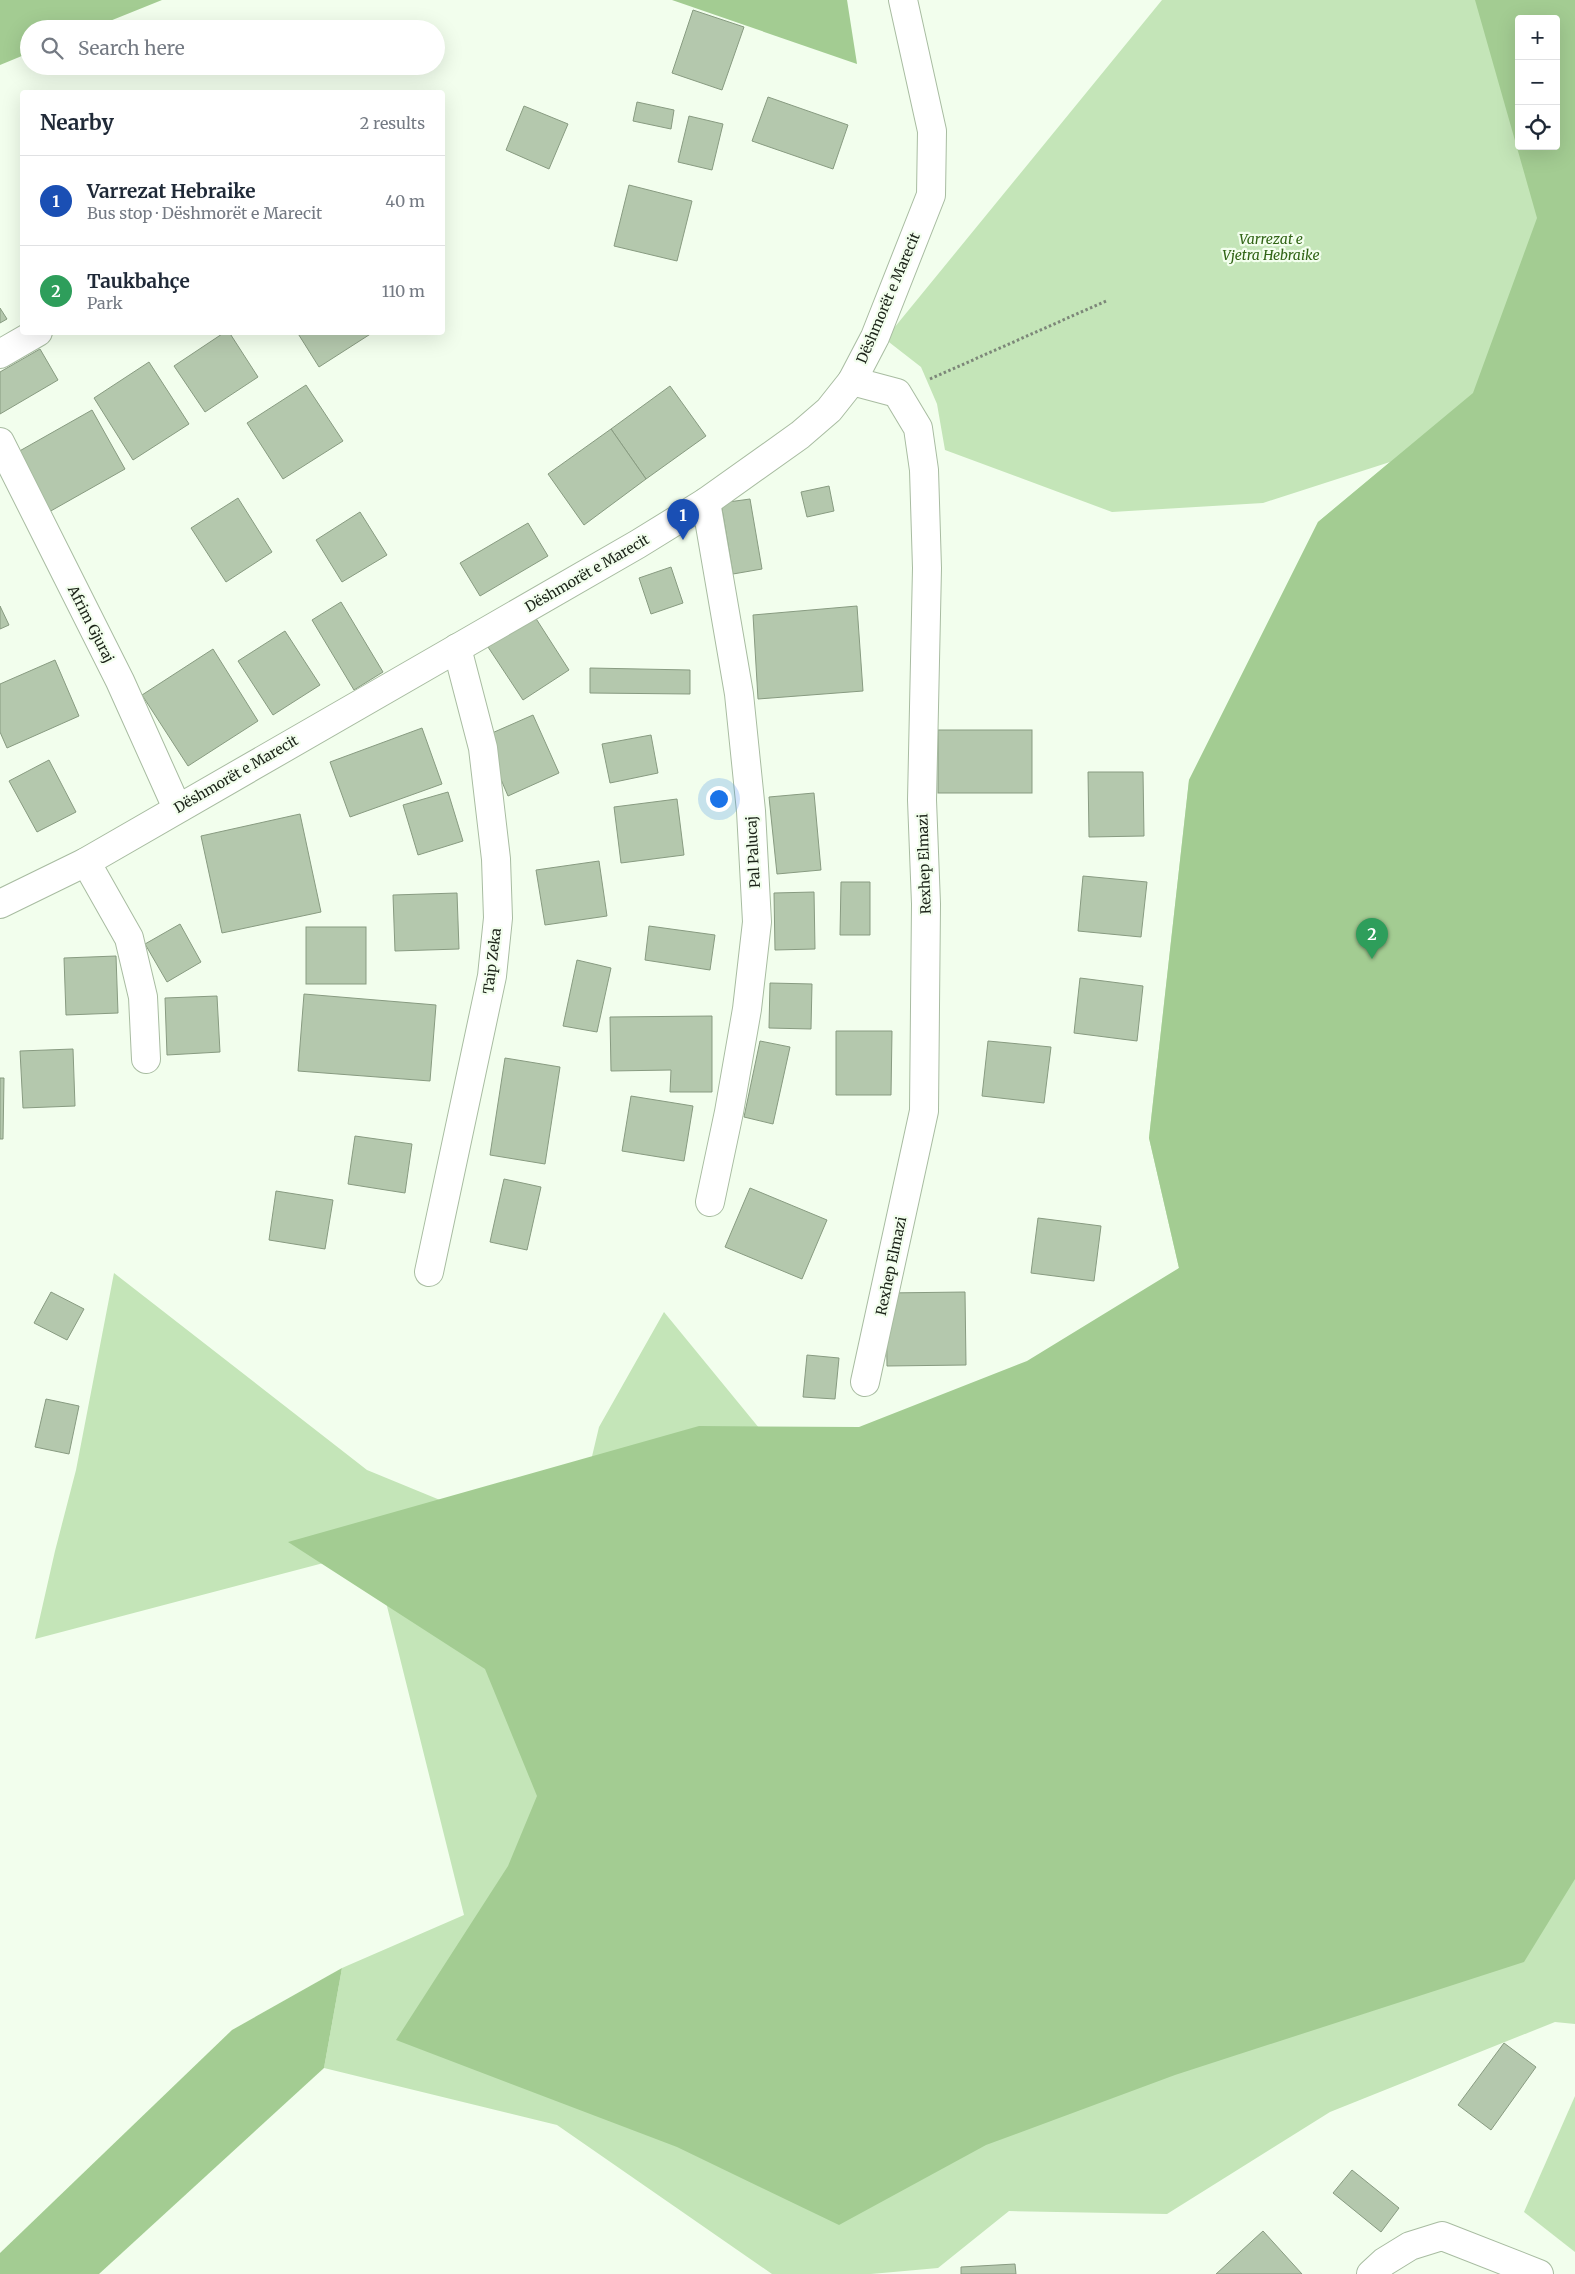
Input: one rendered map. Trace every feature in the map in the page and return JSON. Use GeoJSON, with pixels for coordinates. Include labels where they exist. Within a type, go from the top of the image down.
{"type":"FeatureCollection","features":[{"type":"Feature","properties":{"kind":"street","name":"Dëshmorët e Marecit"},"geometry":{"type":"LineString","coordinates":[[0,904],[86,862],[638,544],[706,502],[800,435],[829,410],[852,381],[875,337],[931,195],[932,131],[903,0]]}},
{"type":"Feature","properties":{"kind":"street"},"geometry":{"type":"LineString","coordinates":[[0,354],[33,335]]}},
{"type":"Feature","properties":{"kind":"street"},"geometry":{"type":"LineString","coordinates":[[852,381],[897,393]]}},
{"type":"Feature","properties":{"kind":"street","name":"Rexhep Elmazi"},"geometry":{"type":"LineString","coordinates":[[865,1382],[924,1111],[926,904],[922,800],[927,568],[924,470],[918,428],[897,393]]}},
{"type":"Feature","properties":{"kind":"street","name":"Afrim Gjuraj"},"geometry":{"type":"LineString","coordinates":[[0,442],[120,681],[177,808]]}},
{"type":"Feature","properties":{"kind":"street","name":"Pal Palucaj"},"geometry":{"type":"LineString","coordinates":[[706,502],[738,694],[751,811],[757,922],[744,1028],[710,1202]]}},
{"type":"Feature","properties":{"kind":"street","name":"Taip Zeka"},"geometry":{"type":"LineString","coordinates":[[429,1272],[488,994],[498,918],[496,859],[483,748],[457,648]]}},
{"type":"Feature","properties":{"kind":"street"},"geometry":{"type":"LineString","coordinates":[[86,862],[129,938],[143,996],[146,1059]]}},
{"type":"Feature","properties":{"kind":"street"},"geometry":{"type":"LineString","coordinates":[[1371,2274],[1384,2262],[1410,2246],[1442,2236],[1539,2274]]}},
{"type":"Feature","properties":{"kind":"path"},"geometry":{"type":"LineString","coordinates":[[897,393],[1106,301]]}},
{"type":"Feature","properties":{"kind":"green space"},"geometry":{"type":"Polygon","coordinates":[[[0,0],[162,0],[112,20],[20,20],[20,57],[0,65],[0,0]]]}},
{"type":"Feature","properties":{"kind":"green space"},"geometry":{"type":"Polygon","coordinates":[[[672,0],[847,0],[857,64],[672,0]]]}},
{"type":"Feature","properties":{"kind":"green space","name":"Varrezat e Vjetra Hebraike"},"geometry":{"type":"Polygon","coordinates":[[[1162,0],[1575,0],[1575,2024],[1555,2022],[1330,2112],[1167,2214],[1009,2211],[938,2268],[871,2274],[772,2274],[557,2125],[324,2068],[342,1968],[464,1915],[373,1550],[35,1639],[76,1470],[114,1273],[367,1470],[569,1553],[599,1427],[664,1312],[787,1462],[982,1439],[1179,1268],[1149,1138],[1189,780],[1318,522],[1390,462],[1263,503],[1112,512],[945,450],[937,404],[921,367],[885,339],[1162,0]]]}},
{"type":"Feature","properties":{"kind":"green space"},"geometry":{"type":"Polygon","coordinates":[[[1475,0],[1575,0],[1575,1879],[1524,1962],[1175,2075],[986,2145],[839,2225],[677,2147],[396,2040],[508,1866],[537,1796],[485,1669],[288,1542],[699,1426],[859,1427],[1027,1361],[1179,1268],[1149,1138],[1189,780],[1318,522],[1473,393],[1537,218],[1518,150],[1560,150],[1560,15],[1515,15],[1515,141],[1475,0]]]}},
{"type":"Feature","properties":{"kind":"green space"},"geometry":{"type":"Polygon","coordinates":[[[342,1968],[324,2068],[99,2274],[0,2274],[0,2253],[232,2030],[342,1968]]]}},
{"type":"Feature","properties":{"kind":"green space"},"geometry":{"type":"Polygon","coordinates":[[[1575,2096],[1575,2252],[1524,2212],[1575,2096]]]}},
{"type":"Feature","properties":{"kind":"building"},"geometry":{"type":"Polygon","coordinates":[[[693,10],[744,27],[722,90],[672,73],[693,10]]]}},
{"type":"Feature","properties":{"kind":"building"},"geometry":{"type":"Polygon","coordinates":[[[768,97],[848,125],[833,169],[752,141],[768,97]]]}},
{"type":"Feature","properties":{"kind":"building"},"geometry":{"type":"Polygon","coordinates":[[[637,102],[674,110],[671,129],[633,121],[637,102]]]}},
{"type":"Feature","properties":{"kind":"building"},"geometry":{"type":"Polygon","coordinates":[[[524,106],[568,124],[549,169],[506,150],[524,106]]]}},
{"type":"Feature","properties":{"kind":"building"},"geometry":{"type":"Polygon","coordinates":[[[689,116],[723,124],[712,170],[678,162],[689,116]]]}},
{"type":"Feature","properties":{"kind":"building"},"geometry":{"type":"Polygon","coordinates":[[[629,185],[692,201],[677,261],[614,246],[629,185]]]}},
{"type":"Feature","properties":{"kind":"building"},"geometry":{"type":"Polygon","coordinates":[[[0,308],[7,319],[0,323],[0,308]]]}},
{"type":"Feature","properties":{"kind":"building"},"geometry":{"type":"Polygon","coordinates":[[[220,335],[231,335],[258,377],[205,412],[174,366],[220,335]]]}},
{"type":"Feature","properties":{"kind":"building"},"geometry":{"type":"Polygon","coordinates":[[[299,335],[369,335],[319,367],[299,335]]]}},
{"type":"Feature","properties":{"kind":"building"},"geometry":{"type":"Polygon","coordinates":[[[40,349],[58,380],[0,414],[0,372],[40,349]]]}},
{"type":"Feature","properties":{"kind":"building"},"geometry":{"type":"Polygon","coordinates":[[[149,362],[189,424],[133,460],[94,398],[149,362]]]}},
{"type":"Feature","properties":{"kind":"building"},"geometry":{"type":"Polygon","coordinates":[[[306,385],[343,441],[283,479],[247,423],[306,385]]]}},
{"type":"Feature","properties":{"kind":"building"},"geometry":{"type":"Polygon","coordinates":[[[670,386],[706,436],[646,479],[611,429],[670,386]]]}},
{"type":"Feature","properties":{"kind":"building"},"geometry":{"type":"Polygon","coordinates":[[[92,410],[125,469],[49,512],[16,453],[92,410]]]}},
{"type":"Feature","properties":{"kind":"building"},"geometry":{"type":"Polygon","coordinates":[[[611,429],[646,479],[584,525],[548,474],[611,429]]]}},
{"type":"Feature","properties":{"kind":"building"},"geometry":{"type":"Polygon","coordinates":[[[829,486],[834,511],[807,517],[801,492],[829,486]]]}},
{"type":"Feature","properties":{"kind":"building"},"geometry":{"type":"Polygon","coordinates":[[[238,498],[272,552],[226,582],[191,528],[238,498]]]}},
{"type":"Feature","properties":{"kind":"building"},"geometry":{"type":"Polygon","coordinates":[[[750,499],[762,569],[733,574],[721,503],[750,499]]]}},
{"type":"Feature","properties":{"kind":"building"},"geometry":{"type":"Polygon","coordinates":[[[360,512],[387,555],[342,582],[316,540],[360,512]]]}},
{"type":"Feature","properties":{"kind":"building"},"geometry":{"type":"Polygon","coordinates":[[[528,523],[548,556],[480,596],[460,563],[528,523]]]}},
{"type":"Feature","properties":{"kind":"building"},"geometry":{"type":"Polygon","coordinates":[[[671,567],[683,603],[651,614],[639,578],[671,567]]]}},
{"type":"Feature","properties":{"kind":"building"},"geometry":{"type":"Polygon","coordinates":[[[341,602],[383,672],[354,690],[312,620],[341,602]]]}},
{"type":"Feature","properties":{"kind":"building"},"geometry":{"type":"Polygon","coordinates":[[[0,606],[9,625],[0,629],[0,606]]]}},
{"type":"Feature","properties":{"kind":"building"},"geometry":{"type":"Polygon","coordinates":[[[857,606],[863,691],[758,699],[753,615],[857,606]]]}},
{"type":"Feature","properties":{"kind":"building"},"geometry":{"type":"Polygon","coordinates":[[[535,617],[569,670],[523,700],[488,647],[535,617]]]}},
{"type":"Feature","properties":{"kind":"building"},"geometry":{"type":"Polygon","coordinates":[[[285,631],[320,685],[273,715],[238,661],[285,631]]]}},
{"type":"Feature","properties":{"kind":"building"},"geometry":{"type":"Polygon","coordinates":[[[213,649],[258,721],[188,766],[142,695],[213,649]]]}},
{"type":"Feature","properties":{"kind":"building"},"geometry":{"type":"Polygon","coordinates":[[[55,660],[79,716],[7,748],[0,732],[0,684],[55,660]]]}},
{"type":"Feature","properties":{"kind":"building"},"geometry":{"type":"Polygon","coordinates":[[[590,668],[690,670],[690,694],[590,693],[590,668]]]}},
{"type":"Feature","properties":{"kind":"building"},"geometry":{"type":"Polygon","coordinates":[[[533,715],[559,773],[508,796],[483,737],[533,715]]]}},
{"type":"Feature","properties":{"kind":"building"},"geometry":{"type":"Polygon","coordinates":[[[422,728],[442,784],[350,817],[330,762],[422,728]]]}},
{"type":"Feature","properties":{"kind":"building"},"geometry":{"type":"Polygon","coordinates":[[[938,730],[1032,730],[1032,793],[938,793],[938,730]]]}},
{"type":"Feature","properties":{"kind":"building"},"geometry":{"type":"Polygon","coordinates":[[[651,735],[658,773],[610,783],[602,744],[651,735]]]}},
{"type":"Feature","properties":{"kind":"building"},"geometry":{"type":"Polygon","coordinates":[[[49,760],[76,812],[37,832],[9,781],[49,760]]]}},
{"type":"Feature","properties":{"kind":"building"},"geometry":{"type":"Polygon","coordinates":[[[1088,772],[1143,772],[1144,836],[1089,837],[1088,772]]]}},
{"type":"Feature","properties":{"kind":"building"},"geometry":{"type":"Polygon","coordinates":[[[448,792],[463,841],[418,855],[403,805],[448,792]]]}},
{"type":"Feature","properties":{"kind":"building"},"geometry":{"type":"Polygon","coordinates":[[[814,793],[821,870],[777,874],[769,797],[814,793]]]}},
{"type":"Feature","properties":{"kind":"building"},"geometry":{"type":"Polygon","coordinates":[[[677,799],[684,855],[621,863],[614,807],[677,799]]]}},
{"type":"Feature","properties":{"kind":"building"},"geometry":{"type":"Polygon","coordinates":[[[300,814],[321,912],[222,933],[201,836],[300,814]]]}},
{"type":"Feature","properties":{"kind":"building"},"geometry":{"type":"Polygon","coordinates":[[[599,861],[607,916],[545,925],[536,870],[599,861]]]}},
{"type":"Feature","properties":{"kind":"building"},"geometry":{"type":"Polygon","coordinates":[[[1083,876],[1147,882],[1141,937],[1078,931],[1083,876]]]}},
{"type":"Feature","properties":{"kind":"building"},"geometry":{"type":"Polygon","coordinates":[[[841,882],[870,882],[870,935],[840,935],[841,882]]]}},
{"type":"Feature","properties":{"kind":"building"},"geometry":{"type":"Polygon","coordinates":[[[814,892],[815,949],[775,950],[774,893],[814,892]]]}},
{"type":"Feature","properties":{"kind":"building"},"geometry":{"type":"Polygon","coordinates":[[[457,893],[459,949],[395,951],[393,895],[457,893]]]}},
{"type":"Feature","properties":{"kind":"building"},"geometry":{"type":"Polygon","coordinates":[[[180,924],[201,962],[167,982],[145,944],[180,924]]]}},
{"type":"Feature","properties":{"kind":"building"},"geometry":{"type":"Polygon","coordinates":[[[649,926],[715,935],[710,970],[645,960],[649,926]]]}},
{"type":"Feature","properties":{"kind":"building"},"geometry":{"type":"Polygon","coordinates":[[[306,927],[366,927],[366,984],[306,984],[306,927]]]}},
{"type":"Feature","properties":{"kind":"building"},"geometry":{"type":"Polygon","coordinates":[[[116,956],[118,1013],[66,1015],[64,958],[116,956]]]}},
{"type":"Feature","properties":{"kind":"building"},"geometry":{"type":"Polygon","coordinates":[[[577,960],[611,968],[597,1032],[563,1026],[577,960]]]}},
{"type":"Feature","properties":{"kind":"building"},"geometry":{"type":"Polygon","coordinates":[[[1080,978],[1143,986],[1137,1041],[1074,1033],[1080,978]]]}},
{"type":"Feature","properties":{"kind":"building"},"geometry":{"type":"Polygon","coordinates":[[[770,983],[812,984],[811,1029],[769,1028],[770,983]]]}},
{"type":"Feature","properties":{"kind":"building"},"geometry":{"type":"Polygon","coordinates":[[[304,994],[436,1005],[430,1081],[298,1071],[304,994]]]}},
{"type":"Feature","properties":{"kind":"building"},"geometry":{"type":"Polygon","coordinates":[[[217,996],[220,1052],[167,1055],[165,998],[217,996]]]}},
{"type":"Feature","properties":{"kind":"building"},"geometry":{"type":"Polygon","coordinates":[[[712,1016],[712,1092],[670,1092],[671,1070],[611,1071],[610,1017],[712,1016]]]}},
{"type":"Feature","properties":{"kind":"building"},"geometry":{"type":"Polygon","coordinates":[[[836,1031],[892,1031],[891,1095],[836,1095],[836,1031]]]}},
{"type":"Feature","properties":{"kind":"building"},"geometry":{"type":"Polygon","coordinates":[[[760,1041],[790,1047],[773,1124],[744,1117],[760,1041]]]}},
{"type":"Feature","properties":{"kind":"building"},"geometry":{"type":"Polygon","coordinates":[[[988,1041],[1051,1047],[1044,1103],[982,1096],[988,1041]]]}},
{"type":"Feature","properties":{"kind":"building"},"geometry":{"type":"Polygon","coordinates":[[[73,1049],[75,1106],[23,1108],[20,1051],[73,1049]]]}},
{"type":"Feature","properties":{"kind":"building"},"geometry":{"type":"Polygon","coordinates":[[[505,1058],[560,1067],[545,1164],[490,1155],[505,1058]]]}},
{"type":"Feature","properties":{"kind":"building"},"geometry":{"type":"Polygon","coordinates":[[[0,1078],[4,1078],[3,1139],[0,1139],[0,1078]]]}},
{"type":"Feature","properties":{"kind":"building"},"geometry":{"type":"Polygon","coordinates":[[[631,1096],[693,1106],[684,1161],[622,1151],[631,1096]]]}},
{"type":"Feature","properties":{"kind":"building"},"geometry":{"type":"Polygon","coordinates":[[[355,1136],[412,1144],[405,1193],[348,1184],[355,1136]]]}},
{"type":"Feature","properties":{"kind":"building"},"geometry":{"type":"Polygon","coordinates":[[[504,1179],[541,1187],[527,1250],[490,1242],[504,1179]]]}},
{"type":"Feature","properties":{"kind":"building"},"geometry":{"type":"Polygon","coordinates":[[[750,1188],[827,1220],[802,1279],[725,1247],[750,1188]]]}},
{"type":"Feature","properties":{"kind":"building"},"geometry":{"type":"Polygon","coordinates":[[[276,1191],[333,1200],[325,1249],[269,1240],[276,1191]]]}},
{"type":"Feature","properties":{"kind":"building"},"geometry":{"type":"Polygon","coordinates":[[[1038,1218],[1101,1226],[1094,1281],[1031,1273],[1038,1218]]]}},
{"type":"Feature","properties":{"kind":"building"},"geometry":{"type":"Polygon","coordinates":[[[51,1292],[84,1309],[67,1340],[34,1323],[51,1292]]]}},
{"type":"Feature","properties":{"kind":"building"},"geometry":{"type":"Polygon","coordinates":[[[965,1292],[966,1365],[887,1366],[886,1293],[965,1292]]]}},
{"type":"Feature","properties":{"kind":"building"},"geometry":{"type":"Polygon","coordinates":[[[807,1355],[839,1358],[835,1399],[803,1397],[807,1355]]]}},
{"type":"Feature","properties":{"kind":"building"},"geometry":{"type":"Polygon","coordinates":[[[46,1399],[79,1406],[69,1454],[35,1447],[46,1399]]]}},
{"type":"Feature","properties":{"kind":"building"},"geometry":{"type":"Polygon","coordinates":[[[1504,2043],[1536,2067],[1491,2130],[1458,2105],[1504,2043]]]}},
{"type":"Feature","properties":{"kind":"building"},"geometry":{"type":"Polygon","coordinates":[[[1352,2170],[1399,2208],[1381,2232],[1333,2193],[1352,2170]]]}},
{"type":"Feature","properties":{"kind":"building"},"geometry":{"type":"Polygon","coordinates":[[[1263,2231],[1302,2274],[1216,2274],[1263,2231]]]}},
{"type":"Feature","properties":{"kind":"building"},"geometry":{"type":"Polygon","coordinates":[[[1015,2264],[1016,2274],[961,2274],[961,2267],[1015,2264]]]}},
{"type":"Feature","properties":{"kind":"place","name":"Varrezat Hebraike"},"geometry":{"type":"Point","coordinates":[683,540]}},
{"type":"Feature","properties":{"kind":"place","name":"Taukbahçe"},"geometry":{"type":"Point","coordinates":[1372,959]}}]}
